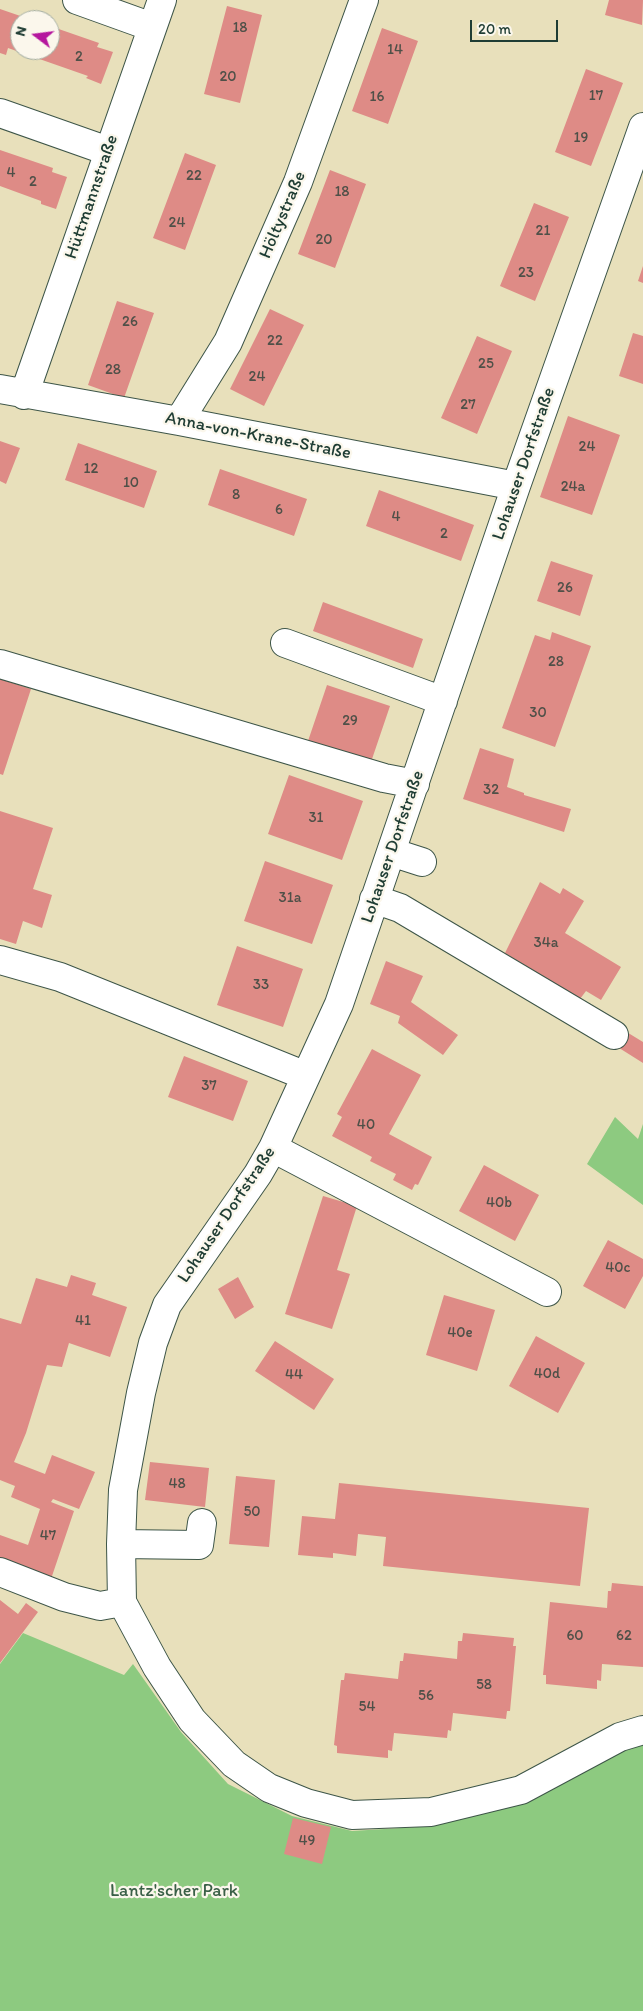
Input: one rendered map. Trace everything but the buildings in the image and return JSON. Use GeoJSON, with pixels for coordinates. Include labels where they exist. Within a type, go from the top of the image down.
{"type":"FeatureCollection","features":[{"type":"Feature","properties":{"kind":"street"},"geometry":{"type":"LineString","coordinates":[[77,0],[152,27]]}},
{"type":"Feature","properties":{"kind":"street","name":"Hüttmannstraße"},"geometry":{"type":"LineString","coordinates":[[12,392],[108,151],[162,0]]}},
{"type":"Feature","properties":{"kind":"street","name":"Höltystraße"},"geometry":{"type":"LineString","coordinates":[[179,421],[228,342],[298,182],[364,0]]}},
{"type":"Feature","properties":{"kind":"street"},"geometry":{"type":"LineString","coordinates":[[0,113],[108,151]]}},
{"type":"Feature","properties":{"kind":"street","name":"Lohauser Dorfstraße"},"geometry":{"type":"LineString","coordinates":[[643,127],[516,486],[338,1004],[273,1148],[258,1174],[167,1305],[153,1343],[139,1402],[123,1490],[121,1544],[122,1602],[157,1666],[192,1720],[234,1764],[269,1788],[306,1803],[352,1815],[431,1812],[521,1790],[620,1737],[643,1730]]}},
{"type":"Feature","properties":{"kind":"street","name":"Anna-von-Krane-Straße"},"geometry":{"type":"LineString","coordinates":[[12,392],[179,421],[516,486]]}},
{"type":"Feature","properties":{"kind":"street"},"geometry":{"type":"LineString","coordinates":[[285,643],[442,701]]}},
{"type":"Feature","properties":{"kind":"street"},"geometry":{"type":"LineString","coordinates":[[0,664],[384,778],[415,784]]}},
{"type":"Feature","properties":{"kind":"street"},"geometry":{"type":"LineString","coordinates":[[391,852],[422,862]]}},
{"type":"Feature","properties":{"kind":"street"},"geometry":{"type":"LineString","coordinates":[[374,899],[400,908],[614,1034]]}},
{"type":"Feature","properties":{"kind":"street"},"geometry":{"type":"LineString","coordinates":[[0,960],[60,977],[306,1076]]}},
{"type":"Feature","properties":{"kind":"street"},"geometry":{"type":"LineString","coordinates":[[273,1148],[547,1292]]}},
{"type":"Feature","properties":{"kind":"street"},"geometry":{"type":"LineString","coordinates":[[121,1544],[199,1545],[202,1522]]}},
{"type":"Feature","properties":{"kind":"street"},"geometry":{"type":"LineString","coordinates":[[0,1572],[64,1597],[100,1606],[122,1602]]}},
{"type":"Feature","properties":{"kind":"green space"},"geometry":{"type":"Polygon","coordinates":[[[615,1117],[638,1139],[643,1124],[643,1205],[587,1164],[615,1117]]]}},
{"type":"Feature","properties":{"kind":"green space","name":"Lantz'scher Park"},"geometry":{"type":"Polygon","coordinates":[[[23,1633],[124,1675],[133,1664],[181,1732],[228,1784],[292,1816],[352,1831],[433,1826],[520,1802],[622,1748],[643,1741],[643,2011],[0,2011],[0,1664],[23,1633]]]}}]}
